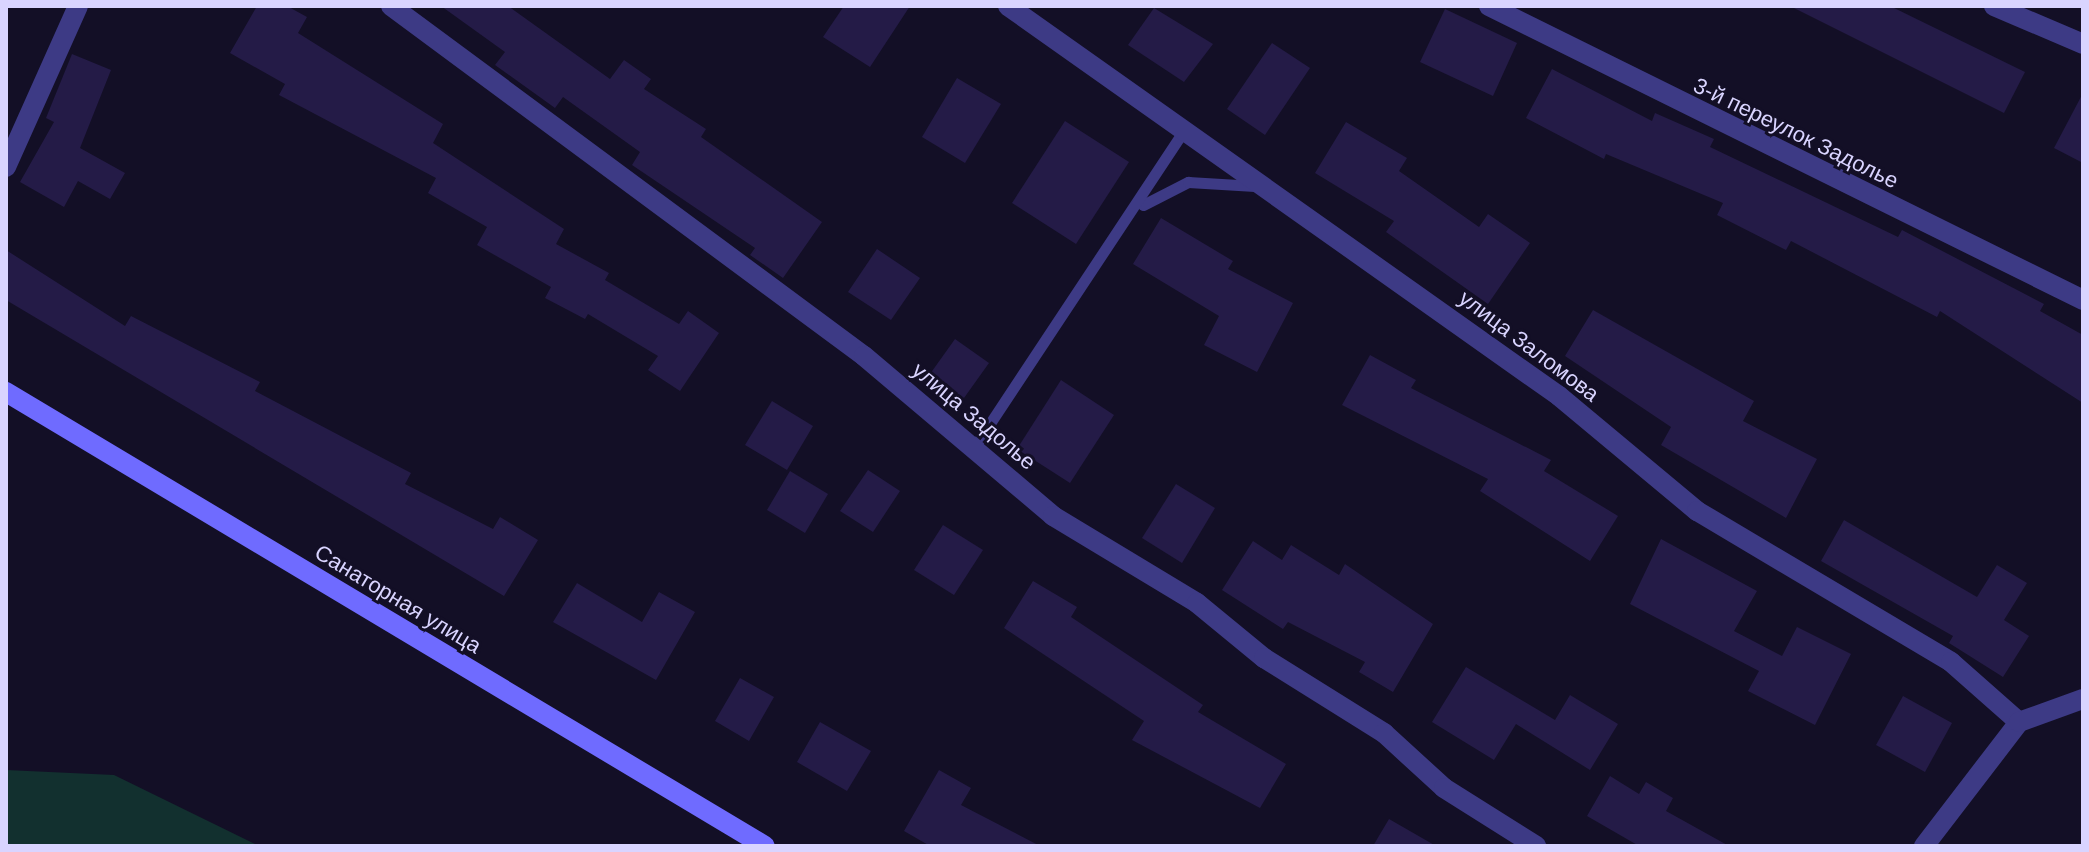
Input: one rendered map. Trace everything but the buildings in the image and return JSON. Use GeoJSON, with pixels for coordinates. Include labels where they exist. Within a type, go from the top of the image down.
{"type":"FeatureCollection","features":[{"type":"Feature","properties":{"kind":"main road","name":"Санаторная улица"},"geometry":{"type":"LineString","coordinates":[[6,392],[765,846]]}},
{"type":"Feature","properties":{"kind":"street"},"geometry":{"type":"LineString","coordinates":[[6,167],[78,6]]}},
{"type":"Feature","properties":{"kind":"street","name":"улица Задолье"},"geometry":{"type":"LineString","coordinates":[[391,6],[975,446],[1053,516],[1197,603],[1264,658],[1384,733],[1444,788],[1536,846]]}},
{"type":"Feature","properties":{"kind":"street","name":"улица Заломова"},"geometry":{"type":"LineString","coordinates":[[1008,6],[1559,396],[1697,511],[1951,662],[2019,722]]}},
{"type":"Feature","properties":{"kind":"street","name":"3-й переулок Задолье"},"geometry":{"type":"LineString","coordinates":[[1489,6],[2083,300]]}},
{"type":"Feature","properties":{"kind":"street"},"geometry":{"type":"LineString","coordinates":[[1994,6],[2083,44]]}},
{"type":"Feature","properties":{"kind":"street"},"geometry":{"type":"LineString","coordinates":[[1924,846],[2019,722],[2083,699]]}},
{"type":"Feature","properties":{"kind":"lane"},"geometry":{"type":"LineString","coordinates":[[975,446],[1135,212],[1185,129]]}},
{"type":"Feature","properties":{"kind":"lane"},"geometry":{"type":"LineString","coordinates":[[1135,212],[1161,190],[1188,182],[1267,187]]}},
{"type":"Feature","properties":{"kind":"green space"},"geometry":{"type":"Polygon","coordinates":[[[6,770],[114,775],[259,846],[6,846],[6,770]]]}}]}
